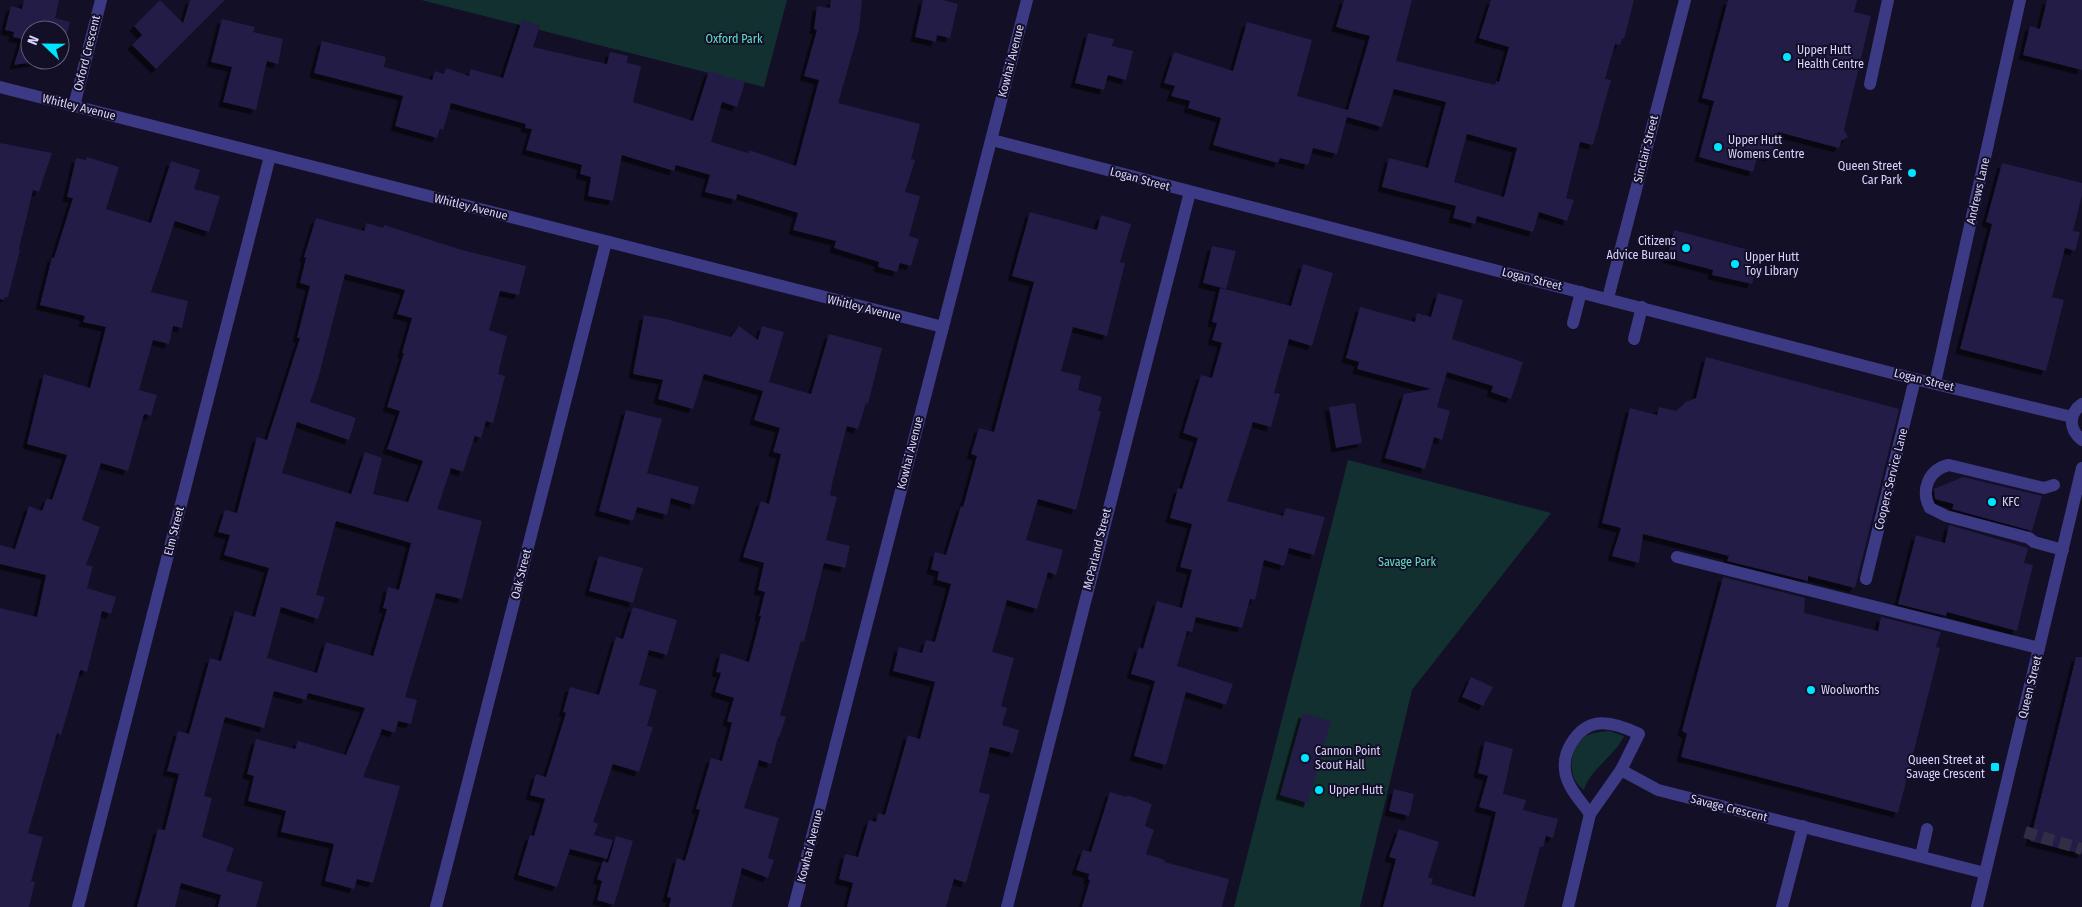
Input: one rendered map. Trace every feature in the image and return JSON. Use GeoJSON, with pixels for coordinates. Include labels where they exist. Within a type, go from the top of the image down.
{"type":"FeatureCollection","features":[{"type":"Feature","properties":{"kind":"street","name":"Oxford Crescent"},"geometry":{"type":"LineString","coordinates":[[74,106],[101,0]]}},
{"type":"Feature","properties":{"kind":"street","name":"Kowhai Avenue"},"geometry":{"type":"LineString","coordinates":[[794,907],[1027,0]]}},
{"type":"Feature","properties":{"kind":"street","name":"Sinclair Street"},"geometry":{"type":"LineString","coordinates":[[1608,298],[1685,0]]}},
{"type":"Feature","properties":{"kind":"street"},"geometry":{"type":"LineString","coordinates":[[1870,84],[1888,0]]}},
{"type":"Feature","properties":{"kind":"street","name":"Andrews Lane"},"geometry":{"type":"LineString","coordinates":[[1935,383],[2020,0]]}},
{"type":"Feature","properties":{"kind":"street","name":"Whitley Avenue"},"geometry":{"type":"LineString","coordinates":[[0,87],[943,327]]}},
{"type":"Feature","properties":{"kind":"street","name":"Logan Street"},"geometry":{"type":"LineString","coordinates":[[992,140],[2072,417]]}},
{"type":"Feature","properties":{"kind":"street","name":"Elm Street"},"geometry":{"type":"LineString","coordinates":[[78,907],[270,156]]}},
{"type":"Feature","properties":{"kind":"street","name":"McParland Street"},"geometry":{"type":"LineString","coordinates":[[1007,907],[1190,192]]}},
{"type":"Feature","properties":{"kind":"street","name":"Oak Street"},"geometry":{"type":"LineString","coordinates":[[436,907],[606,242]]}},
{"type":"Feature","properties":{"kind":"street"},"geometry":{"type":"LineString","coordinates":[[1573,323],[1581,292]]}},
{"type":"Feature","properties":{"kind":"street"},"geometry":{"type":"LineString","coordinates":[[1634,339],[1642,307]]}},
{"type":"Feature","properties":{"kind":"street","name":"Coopers Service Lane"},"geometry":{"type":"LineString","coordinates":[[1866,579],[1915,378]]}},
{"type":"Feature","properties":{"kind":"street"},"geometry":{"type":"LineString","coordinates":[[2082,404],[2072,417],[2073,430],[2082,440]]}},
{"type":"Feature","properties":{"kind":"street"},"geometry":{"type":"LineString","coordinates":[[2063,550],[2034,542],[2029,538],[1946,516],[1930,508],[1926,495],[1927,484],[1934,472],[1941,467],[1949,465],[2044,488],[2051,482],[2076,490]]}},
{"type":"Feature","properties":{"kind":"street","name":"Queen Street"},"geometry":{"type":"LineString","coordinates":[[1977,907],[2082,468]]}},
{"type":"Feature","properties":{"kind":"street"},"geometry":{"type":"LineString","coordinates":[[1677,557],[2039,648]]}},
{"type":"Feature","properties":{"kind":"street"},"geometry":{"type":"LineString","coordinates":[[1568,907],[1590,814],[1621,770],[1639,734],[1622,726],[1602,723],[1589,726],[1577,734],[1565,758],[1565,771],[1568,782],[1590,814]]}},
{"type":"Feature","properties":{"kind":"street","name":"Savage Crescent"},"geometry":{"type":"LineString","coordinates":[[1621,770],[1658,790],[1985,873]]}},
{"type":"Feature","properties":{"kind":"street"},"geometry":{"type":"LineString","coordinates":[[1782,907],[1803,826]]}},
{"type":"Feature","properties":{"kind":"street"},"geometry":{"type":"LineString","coordinates":[[1921,856],[1927,829]]}},
{"type":"Feature","properties":{"kind":"green space","name":"Oxford Park"},"geometry":{"type":"Polygon","coordinates":[[[421,0],[787,0],[764,87],[421,0]]]}},
{"type":"Feature","properties":{"kind":"green space","name":"Savage Park"},"geometry":{"type":"Polygon","coordinates":[[[1348,460],[1551,513],[1412,690],[1360,907],[1234,907],[1348,460]]]}},
{"type":"Feature","properties":{"kind":"green space"},"geometry":{"type":"Polygon","coordinates":[[[1609,731],[1624,736],[1591,776],[1584,790],[1574,778],[1571,763],[1573,755],[1580,741],[1586,736],[1609,731]]]}},
{"type":"Feature","properties":{"kind":"building"},"geometry":{"type":"Polygon","coordinates":[[[24,0],[59,0],[55,18],[62,20],[20,20],[20,39],[13,37],[14,32],[5,30],[11,6],[22,9],[24,0]]]}},
{"type":"Feature","properties":{"kind":"building"},"geometry":{"type":"Polygon","coordinates":[[[160,0],[183,23],[190,0],[225,0],[156,69],[132,45],[142,35],[134,26],[160,0]]]}},
{"type":"Feature","properties":{"kind":"building"},"geometry":{"type":"Polygon","coordinates":[[[831,0],[862,0],[859,30],[838,103],[920,124],[911,159],[915,160],[905,192],[920,196],[909,236],[919,239],[911,266],[900,263],[897,272],[878,267],[879,262],[834,248],[836,241],[793,230],[798,213],[737,194],[736,200],[705,192],[710,175],[676,165],[674,171],[622,155],[613,201],[588,196],[591,177],[580,174],[582,165],[526,150],[532,129],[525,128],[526,124],[451,103],[443,130],[440,129],[437,138],[395,126],[403,96],[314,73],[322,41],[386,57],[384,67],[432,80],[435,71],[444,74],[446,68],[469,76],[471,69],[503,78],[522,20],[540,26],[533,47],[607,64],[610,52],[628,56],[627,63],[641,66],[633,102],[693,121],[709,71],[745,82],[737,107],[722,102],[711,142],[748,153],[749,150],[796,166],[819,80],[804,76],[817,30],[814,29],[817,6],[830,8],[831,0]]]}},
{"type":"Feature","properties":{"kind":"building"},"geometry":{"type":"Polygon","coordinates":[[[923,0],[942,0],[958,4],[950,38],[937,35],[936,42],[915,37],[923,0]]]}},
{"type":"Feature","properties":{"kind":"building"},"geometry":{"type":"Polygon","coordinates":[[[1344,0],[1412,0],[1396,61],[1495,85],[1496,81],[1499,82],[1509,47],[1479,38],[1491,0],[1634,0],[1624,39],[1622,38],[1620,45],[1615,44],[1605,79],[1611,80],[1593,145],[1580,142],[1566,198],[1574,200],[1567,221],[1539,212],[1533,232],[1477,216],[1475,224],[1453,218],[1456,206],[1382,187],[1389,158],[1428,168],[1446,102],[1394,89],[1382,127],[1347,117],[1337,154],[1313,148],[1308,165],[1280,158],[1278,163],[1213,145],[1221,118],[1188,108],[1190,101],[1171,96],[1175,86],[1164,83],[1174,52],[1233,71],[1247,22],[1312,40],[1297,96],[1348,110],[1370,36],[1336,27],[1344,0]],[[1467,134],[1454,182],[1504,197],[1517,148],[1467,134]]]}},
{"type":"Feature","properties":{"kind":"building","name":"Upper Hutt Health Centre"},"geometry":{"type":"Polygon","coordinates":[[[1728,0],[1857,0],[1854,12],[1871,16],[1844,130],[1848,137],[1841,141],[1839,148],[1778,132],[1771,157],[1758,154],[1753,172],[1699,157],[1714,101],[1702,98],[1728,0]]]}},
{"type":"Feature","properties":{"kind":"building"},"geometry":{"type":"Polygon","coordinates":[[[2047,0],[2082,0],[2082,70],[2023,55],[2030,26],[2040,29],[2047,0]]]}},
{"type":"Feature","properties":{"kind":"building"},"geometry":{"type":"Polygon","coordinates":[[[222,19],[255,27],[253,32],[283,39],[278,64],[267,61],[256,110],[223,102],[232,67],[211,62],[222,19]]]}},
{"type":"Feature","properties":{"kind":"building"},"geometry":{"type":"Polygon","coordinates":[[[1088,33],[1114,39],[1112,46],[1133,51],[1126,80],[1108,75],[1104,90],[1075,83],[1088,33]]]}},
{"type":"Feature","properties":{"kind":"building"},"geometry":{"type":"Polygon","coordinates":[[[20,46],[20,64],[14,65],[20,46]]]}},
{"type":"Feature","properties":{"kind":"building"},"geometry":{"type":"Polygon","coordinates":[[[0,143],[52,153],[39,192],[33,190],[8,297],[5,297],[4,300],[0,299],[0,143]]]}},
{"type":"Feature","properties":{"kind":"building"},"geometry":{"type":"Polygon","coordinates":[[[87,157],[119,167],[106,209],[151,223],[171,161],[200,170],[194,189],[220,196],[209,232],[175,221],[151,292],[188,301],[182,328],[173,326],[169,344],[153,340],[139,390],[157,395],[151,416],[144,414],[128,471],[101,463],[82,520],[100,527],[86,565],[93,566],[87,588],[116,597],[111,614],[102,611],[87,672],[80,670],[61,735],[57,733],[28,833],[43,837],[31,881],[35,882],[29,907],[0,907],[0,608],[37,617],[46,575],[0,564],[0,545],[15,549],[29,506],[42,511],[47,498],[52,500],[67,455],[27,444],[44,374],[90,388],[106,327],[83,322],[85,316],[40,305],[52,257],[54,258],[73,198],[67,197],[76,158],[86,160],[87,157]]]}},
{"type":"Feature","properties":{"kind":"building"},"geometry":{"type":"Polygon","coordinates":[[[2002,163],[2082,183],[2082,195],[2073,231],[2080,232],[2075,251],[2065,248],[2052,297],[2064,300],[2046,371],[1960,349],[1992,224],[1986,222],[2002,163]]]}},
{"type":"Feature","properties":{"kind":"building"},"geometry":{"type":"Polygon","coordinates":[[[1030,212],[1097,230],[1101,215],[1131,224],[1120,262],[1125,263],[1107,336],[1073,327],[1061,371],[1081,376],[1078,390],[1102,397],[1098,411],[1101,411],[1076,510],[1038,499],[1026,540],[1063,550],[1056,575],[1048,572],[1037,609],[1007,600],[992,652],[1014,658],[1001,706],[1007,708],[1002,725],[1019,730],[1013,753],[990,747],[979,792],[990,795],[966,883],[954,879],[946,907],[847,907],[853,883],[839,879],[845,854],[858,857],[869,820],[876,822],[878,813],[885,815],[908,735],[920,739],[935,682],[893,671],[899,647],[922,653],[926,640],[935,642],[951,584],[937,580],[939,572],[931,569],[935,552],[946,555],[961,506],[963,507],[977,456],[971,454],[979,428],[994,432],[1034,282],[1012,276],[1030,212]]]}},
{"type":"Feature","properties":{"kind":"building"},"geometry":{"type":"Polygon","coordinates":[[[316,218],[364,231],[367,223],[383,228],[384,225],[462,250],[526,266],[519,295],[500,291],[489,330],[507,336],[498,374],[505,376],[493,423],[486,421],[481,438],[475,436],[463,472],[451,468],[437,509],[482,521],[462,599],[436,593],[405,697],[417,700],[411,724],[398,721],[395,733],[382,729],[363,777],[400,786],[373,883],[357,879],[354,889],[325,881],[334,844],[281,832],[286,811],[248,801],[254,776],[247,774],[256,739],[295,749],[298,741],[346,755],[365,708],[308,693],[306,700],[274,691],[264,728],[225,717],[204,796],[212,798],[202,837],[234,848],[226,871],[263,882],[256,907],[218,907],[221,895],[181,883],[175,907],[137,907],[158,829],[165,830],[179,774],[167,771],[178,731],[189,734],[210,658],[221,661],[235,611],[255,617],[269,568],[224,555],[230,535],[218,532],[225,510],[237,513],[257,437],[267,440],[300,338],[297,338],[310,286],[300,283],[306,258],[304,257],[316,218]],[[345,274],[318,379],[310,402],[356,418],[349,440],[297,422],[282,473],[351,494],[365,452],[382,458],[373,494],[408,502],[423,461],[387,449],[400,411],[387,407],[404,353],[402,353],[412,318],[397,314],[405,290],[345,274]],[[336,521],[316,595],[325,597],[318,619],[281,607],[267,658],[317,673],[326,642],[373,656],[387,609],[383,608],[388,587],[399,590],[411,543],[336,521]]]}},
{"type":"Feature","properties":{"kind":"building"},"geometry":{"type":"Polygon","coordinates":[[[1674,230],[1760,253],[1752,284],[1712,275],[1713,270],[1667,258],[1674,230]]]}},
{"type":"Feature","properties":{"kind":"building"},"geometry":{"type":"Polygon","coordinates":[[[1212,246],[1236,251],[1226,289],[1203,283],[1212,246]]]}},
{"type":"Feature","properties":{"kind":"building"},"geometry":{"type":"Polygon","coordinates":[[[1303,264],[1333,273],[1312,346],[1289,339],[1274,393],[1280,394],[1271,427],[1253,422],[1227,501],[1283,516],[1286,508],[1325,517],[1314,555],[1289,548],[1284,566],[1264,560],[1255,600],[1250,599],[1242,628],[1196,617],[1192,632],[1187,631],[1177,666],[1233,684],[1226,705],[1186,692],[1166,765],[1134,756],[1155,681],[1131,674],[1139,647],[1143,649],[1157,601],[1182,608],[1192,570],[1180,567],[1192,524],[1170,518],[1178,488],[1182,489],[1198,438],[1183,433],[1201,375],[1212,378],[1222,343],[1212,340],[1217,323],[1212,322],[1220,288],[1291,306],[1303,264]]]}},
{"type":"Feature","properties":{"kind":"building"},"geometry":{"type":"Polygon","coordinates":[[[1438,293],[1463,300],[1452,339],[1523,362],[1511,399],[1491,392],[1493,386],[1447,372],[1437,407],[1450,411],[1442,440],[1434,437],[1425,469],[1385,458],[1404,394],[1431,389],[1357,369],[1359,362],[1346,358],[1360,307],[1415,322],[1417,313],[1431,317],[1438,293]]]}},
{"type":"Feature","properties":{"kind":"building"},"geometry":{"type":"Polygon","coordinates":[[[644,315],[666,319],[731,337],[739,326],[758,340],[762,326],[784,332],[769,382],[811,394],[829,334],[882,348],[868,404],[866,403],[858,429],[847,426],[830,495],[837,497],[826,540],[850,546],[845,568],[824,563],[804,642],[801,641],[780,715],[786,717],[778,737],[771,764],[759,760],[744,808],[779,818],[768,858],[774,860],[768,878],[742,868],[732,907],[669,907],[671,898],[667,897],[677,858],[685,861],[700,810],[696,809],[711,758],[722,761],[732,723],[727,721],[734,698],[715,692],[721,673],[716,672],[721,653],[749,662],[761,616],[759,616],[765,592],[758,590],[764,563],[743,557],[761,501],[769,504],[781,454],[773,452],[780,428],[754,420],[763,391],[704,374],[693,409],[658,399],[663,380],[633,374],[644,315]]]}},
{"type":"Feature","properties":{"kind":"building"},"geometry":{"type":"Polygon","coordinates":[[[1706,357],[1899,409],[1855,588],[1808,576],[1808,581],[1727,561],[1729,556],[1643,534],[1639,563],[1612,556],[1621,528],[1602,523],[1630,408],[1657,415],[1659,407],[1676,411],[1686,402],[1696,398],[1706,357]]]}},
{"type":"Feature","properties":{"kind":"building"},"geometry":{"type":"Polygon","coordinates":[[[1355,403],[1362,443],[1336,448],[1329,407],[1355,403]]]}},
{"type":"Feature","properties":{"kind":"building"},"geometry":{"type":"Polygon","coordinates":[[[626,410],[662,419],[647,473],[699,487],[694,505],[671,498],[667,515],[637,507],[633,521],[599,511],[626,410]]]}},
{"type":"Feature","properties":{"kind":"building","name":"KFC"},"geometry":{"type":"Polygon","coordinates":[[[1963,477],[2042,496],[2032,531],[1952,509],[1954,504],[1935,499],[1934,489],[1963,477]]]}},
{"type":"Feature","properties":{"kind":"building"},"geometry":{"type":"Polygon","coordinates":[[[1949,525],[2028,548],[2024,563],[2033,565],[2017,631],[1947,612],[1946,616],[1898,604],[1916,535],[1945,543],[1949,525]]]}},
{"type":"Feature","properties":{"kind":"building"},"geometry":{"type":"Polygon","coordinates":[[[599,556],[643,568],[633,603],[589,591],[599,556]]]}},
{"type":"Feature","properties":{"kind":"building","name":"Woolworths"},"geometry":{"type":"Polygon","coordinates":[[[1723,577],[1805,598],[1804,613],[1878,631],[1881,617],[1941,632],[1936,647],[1940,648],[1898,813],[1681,757],[1687,734],[1682,731],[1723,577]]]}},
{"type":"Feature","properties":{"kind":"building"},"geometry":{"type":"Polygon","coordinates":[[[633,607],[677,620],[667,655],[649,650],[639,685],[657,690],[647,726],[653,727],[639,772],[613,764],[593,822],[598,824],[594,835],[613,840],[607,859],[570,849],[557,887],[518,875],[530,835],[534,836],[545,799],[530,795],[536,774],[546,777],[566,713],[563,712],[570,687],[599,695],[616,637],[623,639],[633,607]]]}},
{"type":"Feature","properties":{"kind":"building"},"geometry":{"type":"Polygon","coordinates":[[[2076,657],[2082,657],[2082,854],[2030,841],[2076,657]]]}},
{"type":"Feature","properties":{"kind":"building"},"geometry":{"type":"Polygon","coordinates":[[[1471,677],[1493,687],[1483,706],[1462,697],[1471,677]]]}},
{"type":"Feature","properties":{"kind":"building","name":"Cannon Point Scout Hall"},"geometry":{"type":"Polygon","coordinates":[[[1303,713],[1331,721],[1308,803],[1280,795],[1303,713]]]}},
{"type":"Feature","properties":{"kind":"building"},"geometry":{"type":"Polygon","coordinates":[[[1485,741],[1513,749],[1503,794],[1526,800],[1523,810],[1558,819],[1553,838],[1546,836],[1543,847],[1540,847],[1524,907],[1383,907],[1396,859],[1389,857],[1399,829],[1439,842],[1428,877],[1433,879],[1431,884],[1475,897],[1496,812],[1479,807],[1488,776],[1478,773],[1485,741]]]}},
{"type":"Feature","properties":{"kind":"building"},"geometry":{"type":"Polygon","coordinates":[[[1394,789],[1414,794],[1409,816],[1389,811],[1394,789]]]}},
{"type":"Feature","properties":{"kind":"building"},"geometry":{"type":"Polygon","coordinates":[[[1110,792],[1127,797],[1127,795],[1152,804],[1145,826],[1154,830],[1146,854],[1165,860],[1164,862],[1229,879],[1222,907],[1082,907],[1090,880],[1088,879],[1089,874],[1076,870],[1083,850],[1091,852],[1110,792]]]}},
{"type":"Feature","properties":{"kind":"building"},"geometry":{"type":"Polygon","coordinates":[[[616,836],[633,841],[614,905],[597,900],[602,881],[597,879],[603,861],[608,863],[616,836]]]}},
{"type":"Feature","properties":{"kind":"tunnel"},"geometry":{"type":"LineString","coordinates":[[2025,832],[2082,849]]}},
{"type":"Feature","properties":{"kind":"place","name":"Upper Hutt Health Centre"},"geometry":{"type":"Point","coordinates":[1787,57]}},
{"type":"Feature","properties":{"kind":"place","name":"Upper Hutt Womens Centre"},"geometry":{"type":"Point","coordinates":[1718,147]}},
{"type":"Feature","properties":{"kind":"place","name":"Queen Street Car Park"},"geometry":{"type":"Point","coordinates":[1912,173]}},
{"type":"Feature","properties":{"kind":"place","name":"Citizens Advice Bureau"},"geometry":{"type":"Point","coordinates":[1686,248]}},
{"type":"Feature","properties":{"kind":"place","name":"Upper Hutt Toy Library"},"geometry":{"type":"Point","coordinates":[1735,264]}},
{"type":"Feature","properties":{"kind":"place","name":"KFC"},"geometry":{"type":"Point","coordinates":[1992,502]}},
{"type":"Feature","properties":{"kind":"place","name":"Woolworths"},"geometry":{"type":"Point","coordinates":[1811,690]}},
{"type":"Feature","properties":{"kind":"place","name":"Cannon Point Scout Hall"},"geometry":{"type":"Point","coordinates":[1305,758]}},
{"type":"Feature","properties":{"kind":"place","name":"Queen Street at Savage Crescent"},"geometry":{"type":"Point","coordinates":[1995,767]}},
{"type":"Feature","properties":{"kind":"place","name":"Upper Hutt"},"geometry":{"type":"Point","coordinates":[1319,790]}}]}
